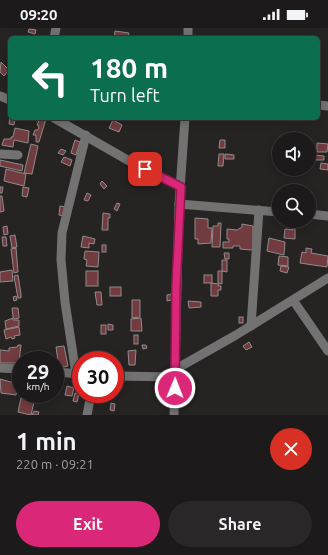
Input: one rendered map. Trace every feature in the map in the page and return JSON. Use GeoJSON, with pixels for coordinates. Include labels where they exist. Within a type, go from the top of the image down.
{"type":"FeatureCollection","features":[{"type":"Feature","properties":{"kind":"street"},"geometry":{"type":"LineString","coordinates":[[58,120],[86,134],[131,162],[181,187]]}},
{"type":"Feature","properties":{"kind":"street"},"geometry":{"type":"LineString","coordinates":[[174,415],[179,204],[185,120]]}},
{"type":"Feature","properties":{"kind":"street"},"geometry":{"type":"LineString","coordinates":[[75,351],[65,302],[61,260],[62,233],[86,134]]}},
{"type":"Feature","properties":{"kind":"street"},"geometry":{"type":"LineString","coordinates":[[0,154],[18,156]]}},
{"type":"Feature","properties":{"kind":"street"},"geometry":{"type":"LineString","coordinates":[[179,204],[272,211]]}},
{"type":"Feature","properties":{"kind":"street"},"geometry":{"type":"LineString","coordinates":[[251,326],[259,210]]}},
{"type":"Feature","properties":{"kind":"street"},"geometry":{"type":"LineString","coordinates":[[316,215],[328,216]]}},
{"type":"Feature","properties":{"kind":"street"},"geometry":{"type":"LineString","coordinates":[[124,376],[176,373],[328,278]]}},
{"type":"Feature","properties":{"kind":"street"},"geometry":{"type":"LineString","coordinates":[[293,300],[328,351]]}},
{"type":"Feature","properties":{"kind":"street"},"geometry":{"type":"LineString","coordinates":[[0,368],[12,369]]}},
{"type":"Feature","properties":{"kind":"street"},"geometry":{"type":"LineString","coordinates":[[87,415],[89,403]]}},
{"type":"Feature","properties":{"kind":"building"},"geometry":{"type":"Polygon","coordinates":[[[29,29],[36,30],[35,34],[28,32],[29,29]]]}},
{"type":"Feature","properties":{"kind":"building"},"geometry":{"type":"Polygon","coordinates":[[[115,31],[129,33],[128,36],[114,36],[115,31]]]}},
{"type":"Feature","properties":{"kind":"building"},"geometry":{"type":"Polygon","coordinates":[[[1,62],[8,69],[8,71],[4,76],[0,72],[1,62]]]}},
{"type":"Feature","properties":{"kind":"building"},"geometry":{"type":"Polygon","coordinates":[[[10,120],[15,120],[14,125],[9,124],[10,120]]]}},
{"type":"Feature","properties":{"kind":"building"},"geometry":{"type":"Polygon","coordinates":[[[39,120],[46,120],[39,142],[36,142],[36,135],[33,135],[35,130],[38,130],[39,126],[37,125],[39,120]]]}},
{"type":"Feature","properties":{"kind":"building"},"geometry":{"type":"Polygon","coordinates":[[[113,120],[122,125],[119,132],[109,128],[113,120]]]}},
{"type":"Feature","properties":{"kind":"building"},"geometry":{"type":"Polygon","coordinates":[[[15,128],[29,131],[28,143],[14,140],[13,147],[2,145],[4,139],[11,139],[11,137],[13,137],[15,128]]]}},
{"type":"Feature","properties":{"kind":"building"},"geometry":{"type":"Polygon","coordinates":[[[75,140],[80,142],[76,155],[71,153],[75,140]]]}},
{"type":"Feature","properties":{"kind":"building"},"geometry":{"type":"Polygon","coordinates":[[[220,140],[225,140],[225,148],[219,148],[220,140]]]}},
{"type":"Feature","properties":{"kind":"building"},"geometry":{"type":"Polygon","coordinates":[[[317,143],[328,144],[327,152],[317,152],[317,143]]]}},
{"type":"Feature","properties":{"kind":"building"},"geometry":{"type":"Polygon","coordinates":[[[31,144],[38,146],[32,174],[24,173],[31,144]]]}},
{"type":"Feature","properties":{"kind":"building"},"geometry":{"type":"Polygon","coordinates":[[[61,149],[66,151],[63,155],[58,153],[61,149]]]}},
{"type":"Feature","properties":{"kind":"building"},"geometry":{"type":"Polygon","coordinates":[[[219,154],[224,154],[223,166],[218,166],[219,154]]]}},
{"type":"Feature","properties":{"kind":"building"},"geometry":{"type":"Polygon","coordinates":[[[225,154],[234,155],[234,159],[225,159],[225,154]]]}},
{"type":"Feature","properties":{"kind":"building"},"geometry":{"type":"Polygon","coordinates":[[[316,155],[324,156],[324,160],[316,160],[316,155]]]}},
{"type":"Feature","properties":{"kind":"building"},"geometry":{"type":"Polygon","coordinates":[[[64,157],[72,160],[70,166],[61,162],[64,157]]]}},
{"type":"Feature","properties":{"kind":"building"},"geometry":{"type":"Polygon","coordinates":[[[0,160],[23,165],[22,171],[0,166],[0,160]]]}},
{"type":"Feature","properties":{"kind":"building"},"geometry":{"type":"Polygon","coordinates":[[[321,163],[328,164],[328,170],[320,169],[321,163]]]}},
{"type":"Feature","properties":{"kind":"building"},"geometry":{"type":"Polygon","coordinates":[[[6,169],[26,174],[24,186],[4,181],[6,169]]]}},
{"type":"Feature","properties":{"kind":"building"},"geometry":{"type":"Polygon","coordinates":[[[102,181],[107,186],[104,189],[100,184],[102,181]]]}},
{"type":"Feature","properties":{"kind":"building"},"geometry":{"type":"Polygon","coordinates":[[[0,187],[3,187],[2,193],[0,193],[0,187]]]}},
{"type":"Feature","properties":{"kind":"building"},"geometry":{"type":"Polygon","coordinates":[[[23,187],[29,188],[27,197],[22,196],[23,187]]]}},
{"type":"Feature","properties":{"kind":"building"},"geometry":{"type":"Polygon","coordinates":[[[87,193],[91,195],[88,201],[84,200],[87,193]]]}},
{"type":"Feature","properties":{"kind":"building"},"geometry":{"type":"Polygon","coordinates":[[[0,196],[2,196],[4,211],[0,212],[0,196]]]}},
{"type":"Feature","properties":{"kind":"building"},"geometry":{"type":"Polygon","coordinates":[[[117,203],[120,204],[117,211],[114,209],[117,203]]]}},
{"type":"Feature","properties":{"kind":"building"},"geometry":{"type":"Polygon","coordinates":[[[60,206],[66,207],[64,216],[59,215],[60,206]]]}},
{"type":"Feature","properties":{"kind":"building"},"geometry":{"type":"Polygon","coordinates":[[[103,213],[110,214],[110,218],[108,218],[108,230],[102,230],[103,213]]]}},
{"type":"Feature","properties":{"kind":"building"},"geometry":{"type":"Polygon","coordinates":[[[195,218],[208,219],[208,228],[212,228],[211,243],[198,244],[198,239],[195,239],[195,218]]]}},
{"type":"Feature","properties":{"kind":"building"},"geometry":{"type":"Polygon","coordinates":[[[218,223],[221,223],[220,247],[212,247],[213,226],[218,226],[218,223]]]}},
{"type":"Feature","properties":{"kind":"building"},"geometry":{"type":"Polygon","coordinates":[[[242,224],[253,226],[253,249],[240,249],[240,246],[223,248],[223,242],[229,242],[229,239],[227,239],[227,229],[237,230],[242,227],[242,224]]]}},
{"type":"Feature","properties":{"kind":"building"},"geometry":{"type":"Polygon","coordinates":[[[7,226],[8,234],[4,235],[3,227],[7,226]]]}},
{"type":"Feature","properties":{"kind":"building"},"geometry":{"type":"Polygon","coordinates":[[[293,228],[295,228],[295,239],[284,238],[285,229],[293,230],[293,228]]]}},
{"type":"Feature","properties":{"kind":"building"},"geometry":{"type":"Polygon","coordinates":[[[15,235],[17,247],[12,248],[10,236],[15,235]]]}},
{"type":"Feature","properties":{"kind":"building"},"geometry":{"type":"Polygon","coordinates":[[[83,236],[95,239],[94,244],[89,243],[89,248],[81,247],[83,236]]]}},
{"type":"Feature","properties":{"kind":"building"},"geometry":{"type":"Polygon","coordinates":[[[2,237],[6,237],[7,246],[3,246],[2,237]]]}},
{"type":"Feature","properties":{"kind":"building"},"geometry":{"type":"Polygon","coordinates":[[[269,238],[285,242],[284,255],[267,251],[269,238]]]}},
{"type":"Feature","properties":{"kind":"building"},"geometry":{"type":"Polygon","coordinates":[[[102,245],[106,245],[106,252],[102,252],[102,245]]]}},
{"type":"Feature","properties":{"kind":"building"},"geometry":{"type":"Polygon","coordinates":[[[16,248],[18,272],[14,273],[11,249],[16,248]]]}},
{"type":"Feature","properties":{"kind":"building"},"geometry":{"type":"Polygon","coordinates":[[[306,248],[312,249],[311,253],[328,256],[327,267],[300,263],[302,252],[306,253],[306,248]]]}},
{"type":"Feature","properties":{"kind":"building"},"geometry":{"type":"Polygon","coordinates":[[[85,251],[99,252],[98,267],[86,266],[87,260],[84,259],[85,251]]]}},
{"type":"Feature","properties":{"kind":"building"},"geometry":{"type":"Polygon","coordinates":[[[224,253],[229,253],[229,259],[225,259],[224,253]]]}},
{"type":"Feature","properties":{"kind":"building"},"geometry":{"type":"Polygon","coordinates":[[[279,256],[288,257],[288,266],[278,265],[279,256]]]}},
{"type":"Feature","properties":{"kind":"building"},"geometry":{"type":"Polygon","coordinates":[[[222,260],[227,260],[227,272],[222,271],[222,260]]]}},
{"type":"Feature","properties":{"kind":"building"},"geometry":{"type":"Polygon","coordinates":[[[281,266],[289,267],[287,273],[280,271],[281,266]]]}},
{"type":"Feature","properties":{"kind":"building"},"geometry":{"type":"Polygon","coordinates":[[[12,270],[13,281],[0,282],[0,272],[12,270]]]}},
{"type":"Feature","properties":{"kind":"building"},"geometry":{"type":"Polygon","coordinates":[[[86,271],[98,271],[98,286],[86,286],[86,271]]]}},
{"type":"Feature","properties":{"kind":"building"},"geometry":{"type":"Polygon","coordinates":[[[218,271],[222,271],[222,284],[218,283],[218,271]]]}},
{"type":"Feature","properties":{"kind":"building"},"geometry":{"type":"Polygon","coordinates":[[[18,275],[21,298],[18,298],[14,276],[18,275]]]}},
{"type":"Feature","properties":{"kind":"building"},"geometry":{"type":"Polygon","coordinates":[[[204,275],[212,275],[212,283],[204,283],[204,275]]]}},
{"type":"Feature","properties":{"kind":"building"},"geometry":{"type":"Polygon","coordinates":[[[211,283],[219,284],[218,286],[221,286],[221,290],[218,290],[218,296],[211,296],[211,283]]]}},
{"type":"Feature","properties":{"kind":"building"},"geometry":{"type":"Polygon","coordinates":[[[110,287],[121,287],[121,296],[110,296],[110,287]]]}},
{"type":"Feature","properties":{"kind":"building"},"geometry":{"type":"Polygon","coordinates":[[[95,292],[101,292],[102,305],[97,305],[95,292]]]}},
{"type":"Feature","properties":{"kind":"building"},"geometry":{"type":"Polygon","coordinates":[[[171,294],[172,300],[167,301],[167,295],[171,294]]]}},
{"type":"Feature","properties":{"kind":"building"},"geometry":{"type":"Polygon","coordinates":[[[16,296],[17,300],[14,301],[13,297],[16,296]]]}},
{"type":"Feature","properties":{"kind":"building"},"geometry":{"type":"Polygon","coordinates":[[[132,300],[140,300],[140,317],[132,318],[132,300]]]}},
{"type":"Feature","properties":{"kind":"building"},"geometry":{"type":"Polygon","coordinates":[[[188,301],[201,302],[201,307],[189,308],[188,301]]]}},
{"type":"Feature","properties":{"kind":"building"},"geometry":{"type":"Polygon","coordinates":[[[12,308],[18,308],[19,318],[15,319],[13,317],[12,308]]]}},
{"type":"Feature","properties":{"kind":"building"},"geometry":{"type":"Polygon","coordinates":[[[239,317],[243,317],[243,323],[239,323],[239,317]]]}},
{"type":"Feature","properties":{"kind":"building"},"geometry":{"type":"Polygon","coordinates":[[[13,318],[13,320],[19,320],[19,326],[6,329],[5,321],[13,318]]]}},
{"type":"Feature","properties":{"kind":"building"},"geometry":{"type":"Polygon","coordinates":[[[141,318],[142,331],[131,331],[131,319],[141,318]]]}},
{"type":"Feature","properties":{"kind":"building"},"geometry":{"type":"Polygon","coordinates":[[[108,324],[113,325],[113,330],[108,330],[108,324]]]}},
{"type":"Feature","properties":{"kind":"building"},"geometry":{"type":"Polygon","coordinates":[[[101,325],[106,325],[106,334],[101,334],[101,325]]]}},
{"type":"Feature","properties":{"kind":"building"},"geometry":{"type":"Polygon","coordinates":[[[19,327],[20,335],[14,336],[15,338],[12,339],[11,337],[6,339],[4,330],[19,327]]]}},
{"type":"Feature","properties":{"kind":"building"},"geometry":{"type":"Polygon","coordinates":[[[134,335],[138,335],[138,344],[134,344],[134,335]]]}},
{"type":"Feature","properties":{"kind":"building"},"geometry":{"type":"Polygon","coordinates":[[[249,342],[252,347],[246,350],[243,346],[249,342]]]}},
{"type":"Feature","properties":{"kind":"building"},"geometry":{"type":"Polygon","coordinates":[[[18,345],[21,345],[20,351],[12,351],[12,363],[0,363],[0,350],[9,351],[9,348],[17,347],[18,345]]]}},
{"type":"Feature","properties":{"kind":"building"},"geometry":{"type":"Polygon","coordinates":[[[142,345],[146,345],[147,348],[143,349],[142,345]]]}},
{"type":"Feature","properties":{"kind":"building"},"geometry":{"type":"Polygon","coordinates":[[[64,346],[68,366],[64,367],[64,351],[57,351],[56,347],[64,346]]]}},
{"type":"Feature","properties":{"kind":"building"},"geometry":{"type":"Polygon","coordinates":[[[136,350],[135,365],[129,365],[128,351],[136,350]]]}},
{"type":"Feature","properties":{"kind":"building"},"geometry":{"type":"Polygon","coordinates":[[[0,379],[12,382],[12,394],[1,393],[0,379]]]}},
{"type":"Feature","properties":{"kind":"building"},"geometry":{"type":"Polygon","coordinates":[[[158,382],[166,383],[165,388],[157,388],[158,382]]]}},
{"type":"Feature","properties":{"kind":"building"},"geometry":{"type":"Polygon","coordinates":[[[67,386],[72,387],[72,396],[65,395],[67,386]]]}},
{"type":"Feature","properties":{"kind":"building"},"geometry":{"type":"Polygon","coordinates":[[[20,403],[34,403],[31,415],[18,412],[20,403]]]}},
{"type":"Feature","properties":{"kind":"building"},"geometry":{"type":"Polygon","coordinates":[[[111,403],[115,404],[114,411],[110,410],[111,403]]]}},
{"type":"Feature","properties":{"kind":"building"},"geometry":{"type":"Polygon","coordinates":[[[34,411],[39,412],[38,415],[32,415],[34,411]]]}},
{"type":"Feature","properties":{"kind":"route"},"geometry":{"type":"LineString","coordinates":[[145,169],[181,187],[176,286],[175,388]]}}]}
